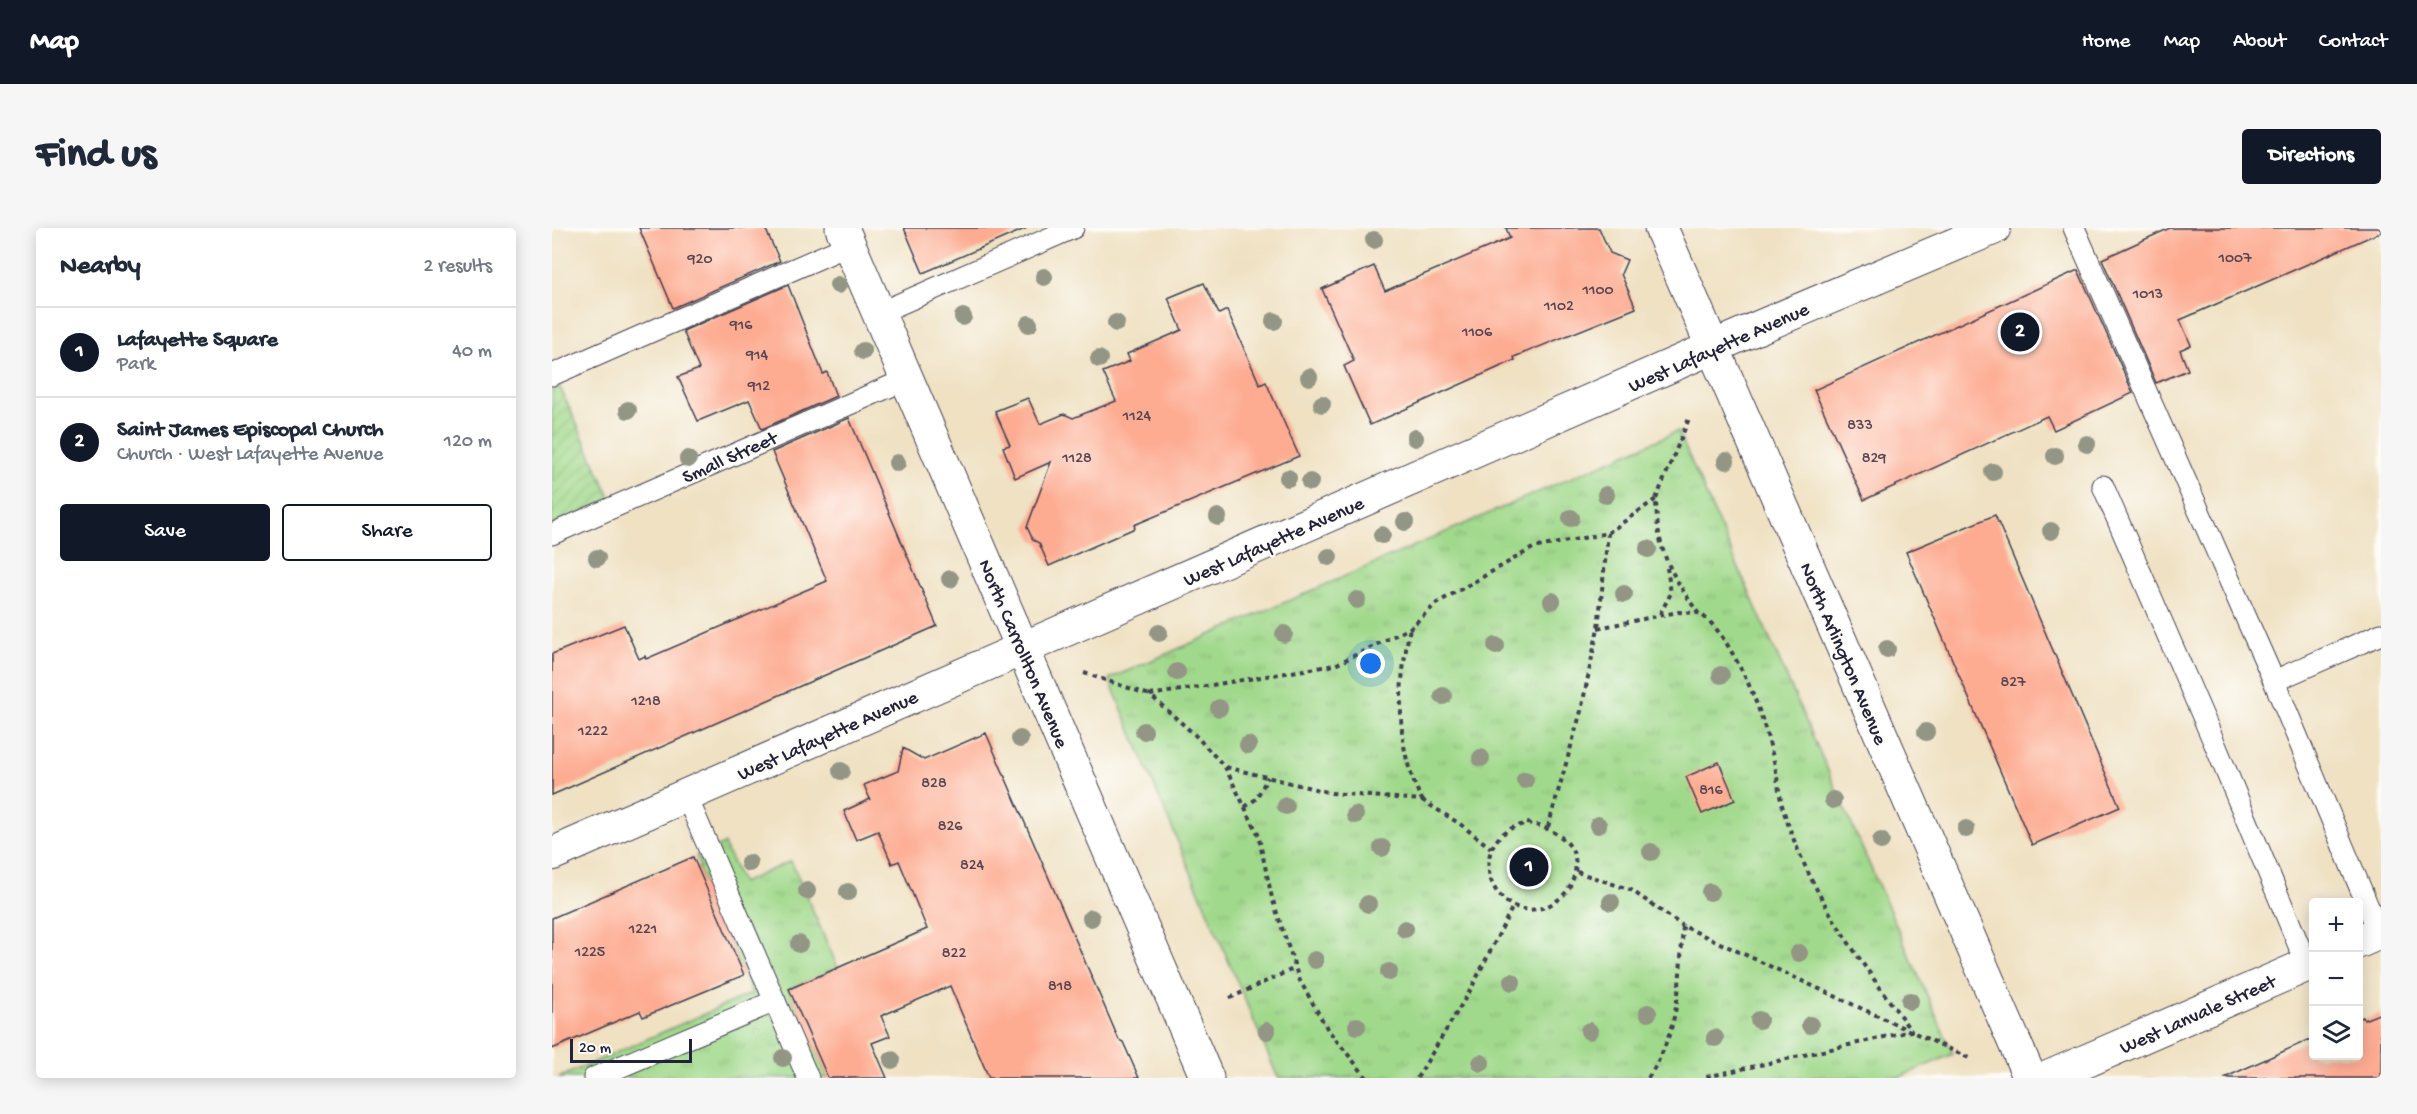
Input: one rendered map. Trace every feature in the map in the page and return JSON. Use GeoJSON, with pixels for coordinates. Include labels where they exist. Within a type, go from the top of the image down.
{"type":"FeatureCollection","features":[{"type":"Feature","properties":{"kind":"street","name":"North Arlington Avenue"},"geometry":{"type":"LineString","coordinates":[[1661,228],[2030,1078]]}},
{"type":"Feature","properties":{"kind":"street","name":"West Lafayette Avenue"},"geometry":{"type":"LineString","coordinates":[[552,854],[1713,348],[1994,228]]}},
{"type":"Feature","properties":{"kind":"street","name":"North Carrollton Avenue"},"geometry":{"type":"LineString","coordinates":[[846,236],[1207,1078]]}},
{"type":"Feature","properties":{"kind":"street","name":"West Lanvale Street"},"geometry":{"type":"LineString","coordinates":[[2047,1078],[2309,963]]}},
{"type":"Feature","properties":{"kind":"lane"},"geometry":{"type":"LineString","coordinates":[[879,313],[1073,228]]}},
{"type":"Feature","properties":{"kind":"lane"},"geometry":{"type":"LineString","coordinates":[[2074,228],[2274,681],[2373,936]]}},
{"type":"Feature","properties":{"kind":"lane"},"geometry":{"type":"LineString","coordinates":[[552,375],[846,236]]}},
{"type":"Feature","properties":{"kind":"lane","name":"Small Street"},"geometry":{"type":"LineString","coordinates":[[552,534],[907,379]]}},
{"type":"Feature","properties":{"kind":"lane"},"geometry":{"type":"LineString","coordinates":[[2103,486],[2309,961]]}},
{"type":"Feature","properties":{"kind":"lane"},"geometry":{"type":"LineString","coordinates":[[2274,681],[2381,634]]}},
{"type":"Feature","properties":{"kind":"lane"},"geometry":{"type":"LineString","coordinates":[[686,795],[808,1078]]}},
{"type":"Feature","properties":{"kind":"lane"},"geometry":{"type":"LineString","coordinates":[[594,1078],[775,1000]]}},
{"type":"Feature","properties":{"kind":"path"},"geometry":{"type":"LineString","coordinates":[[1659,615],[1671,593],[1667,567],[1659,541],[1656,499],[1690,416]]}},
{"type":"Feature","properties":{"kind":"path"},"geometry":{"type":"LineString","coordinates":[[1150,695],[1335,664],[1410,628],[1437,603],[1533,548],[1608,533],[1656,499]]}},
{"type":"Feature","properties":{"kind":"path"},"geometry":{"type":"LineString","coordinates":[[1548,827],[1581,711],[1598,628],[1608,533]]}},
{"type":"Feature","properties":{"kind":"path"},"geometry":{"type":"LineString","coordinates":[[1667,567],[1698,613]]}},
{"type":"Feature","properties":{"kind":"path"},"geometry":{"type":"LineString","coordinates":[[1598,628],[1678,612],[1698,613],[1706,617],[1733,654],[1752,690],[1774,762],[1784,813],[1809,879],[1828,914],[1911,1031]]}},
{"type":"Feature","properties":{"kind":"path"},"geometry":{"type":"LineString","coordinates":[[1410,628],[1400,676],[1401,726],[1404,756],[1422,800]]}},
{"type":"Feature","properties":{"kind":"path"},"geometry":{"type":"LineString","coordinates":[[1084,673],[1150,695],[1194,734],[1225,766],[1258,834],[1272,897],[1295,968],[1328,1030],[1367,1078]]}},
{"type":"Feature","properties":{"kind":"path"},"geometry":{"type":"LineString","coordinates":[[1225,766],[1331,793],[1422,800],[1460,824],[1491,848]]}},
{"type":"Feature","properties":{"kind":"path"},"geometry":{"type":"LineString","coordinates":[[1245,807],[1256,799],[1268,777]]}},
{"type":"Feature","properties":{"kind":"path"},"geometry":{"type":"LineString","coordinates":[[1527,824],[1548,827],[1563,837],[1571,849],[1576,872],[1568,889],[1551,905],[1532,910],[1513,906],[1496,892],[1487,868],[1491,848],[1509,829],[1527,824]]}},
{"type":"Feature","properties":{"kind":"path"},"geometry":{"type":"LineString","coordinates":[[1576,872],[1630,890],[1683,926],[1971,1059]]}},
{"type":"Feature","properties":{"kind":"path"},"geometry":{"type":"LineString","coordinates":[[1417,1078],[1471,989],[1513,906]]}},
{"type":"Feature","properties":{"kind":"path"},"geometry":{"type":"LineString","coordinates":[[1648,1078],[1664,1053],[1679,1000],[1683,926]]}},
{"type":"Feature","properties":{"kind":"path"},"geometry":{"type":"LineString","coordinates":[[1230,998],[1295,968]]}},
{"type":"Feature","properties":{"kind":"path"},"geometry":{"type":"LineString","coordinates":[[1702,1078],[1911,1031]]}},
{"type":"Feature","properties":{"kind":"green space"},"geometry":{"type":"Polygon","coordinates":[[[558,383],[611,499],[552,525],[552,386],[558,383]]]}},
{"type":"Feature","properties":{"kind":"green space"},"geometry":{"type":"Polygon","coordinates":[[[1678,431],[1953,1054],[1898,1078],[1278,1078],[1109,679],[1678,431]]]}},
{"type":"Feature","properties":{"kind":"green space"},"geometry":{"type":"Polygon","coordinates":[[[724,844],[742,883],[791,861],[838,968],[789,989],[828,1078],[628,1078],[623,1068],[600,1078],[558,1078],[752,993],[698,868],[700,867],[696,856],[724,844]]]}},
{"type":"Feature","properties":{"kind":"building"},"geometry":{"type":"Polygon","coordinates":[[[639,228],[765,228],[780,261],[673,308],[639,228]]]}},
{"type":"Feature","properties":{"kind":"building"},"geometry":{"type":"Polygon","coordinates":[[[904,228],[1027,228],[923,273],[904,228]]]}},
{"type":"Feature","properties":{"kind":"building"},"geometry":{"type":"Polygon","coordinates":[[[1506,228],[1599,228],[1610,253],[1627,260],[1621,274],[1636,308],[1514,357],[1515,360],[1370,425],[1344,366],[1354,361],[1322,289],[1374,266],[1385,291],[1510,238],[1506,228]]]}},
{"type":"Feature","properties":{"kind":"building"},"geometry":{"type":"Polygon","coordinates":[[[2170,228],[2381,228],[2381,232],[2180,320],[2191,345],[2180,350],[2188,370],[2156,383],[2102,259],[2170,228]]]}},
{"type":"Feature","properties":{"kind":"building"},"geometry":{"type":"Polygon","coordinates":[[[2078,270],[2133,393],[2054,430],[2047,416],[1864,500],[1814,390],[2078,270]]]}},
{"type":"Feature","properties":{"kind":"building"},"geometry":{"type":"Polygon","coordinates":[[[1204,283],[1219,314],[1227,310],[1260,385],[1266,382],[1299,456],[1134,525],[1135,528],[1049,566],[1039,543],[1033,540],[1027,527],[1051,462],[1015,478],[1003,447],[1010,445],[995,411],[1028,398],[1040,424],[1064,414],[1073,418],[1116,401],[1103,372],[1130,361],[1127,354],[1182,330],[1168,298],[1204,283]]]}},
{"type":"Feature","properties":{"kind":"building"},"geometry":{"type":"Polygon","coordinates":[[[788,285],[823,374],[827,372],[836,396],[762,429],[749,400],[698,421],[678,377],[699,369],[683,331],[788,285]]]}},
{"type":"Feature","properties":{"kind":"building"},"geometry":{"type":"Polygon","coordinates":[[[849,418],[937,626],[552,795],[552,654],[624,625],[639,659],[645,656],[646,659],[827,581],[772,452],[849,418]]]}},
{"type":"Feature","properties":{"kind":"building"},"geometry":{"type":"Polygon","coordinates":[[[1995,515],[2120,807],[2032,845],[1906,552],[1995,515]]]}},
{"type":"Feature","properties":{"kind":"building"},"geometry":{"type":"Polygon","coordinates":[[[986,733],[1119,1040],[1123,1042],[1139,1078],[989,1078],[950,986],[881,1016],[890,1036],[872,1043],[887,1078],[828,1078],[789,989],[927,929],[899,861],[892,864],[878,831],[856,840],[844,811],[870,799],[864,785],[898,771],[903,748],[924,760],[986,733]]]}},
{"type":"Feature","properties":{"kind":"building"},"geometry":{"type":"Polygon","coordinates":[[[1719,762],[1735,800],[1702,814],[1686,777],[1719,762]]]}},
{"type":"Feature","properties":{"kind":"building"},"geometry":{"type":"Polygon","coordinates":[[[693,857],[744,975],[643,1017],[640,1011],[552,1049],[552,918],[693,857]]]}},
{"type":"Feature","properties":{"kind":"building"},"geometry":{"type":"Polygon","coordinates":[[[2381,1013],[2381,1078],[2224,1078],[2309,1040],[2309,1060],[2363,1060],[2363,1017],[2364,1020],[2381,1013]]]}},
{"type":"Feature","properties":{"kind":"place","name":"Saint James Episcopal Church"},"geometry":{"type":"Point","coordinates":[2020,332]}},
{"type":"Feature","properties":{"kind":"place","name":"Lafayette Square"},"geometry":{"type":"Point","coordinates":[1529,867]}}]}
